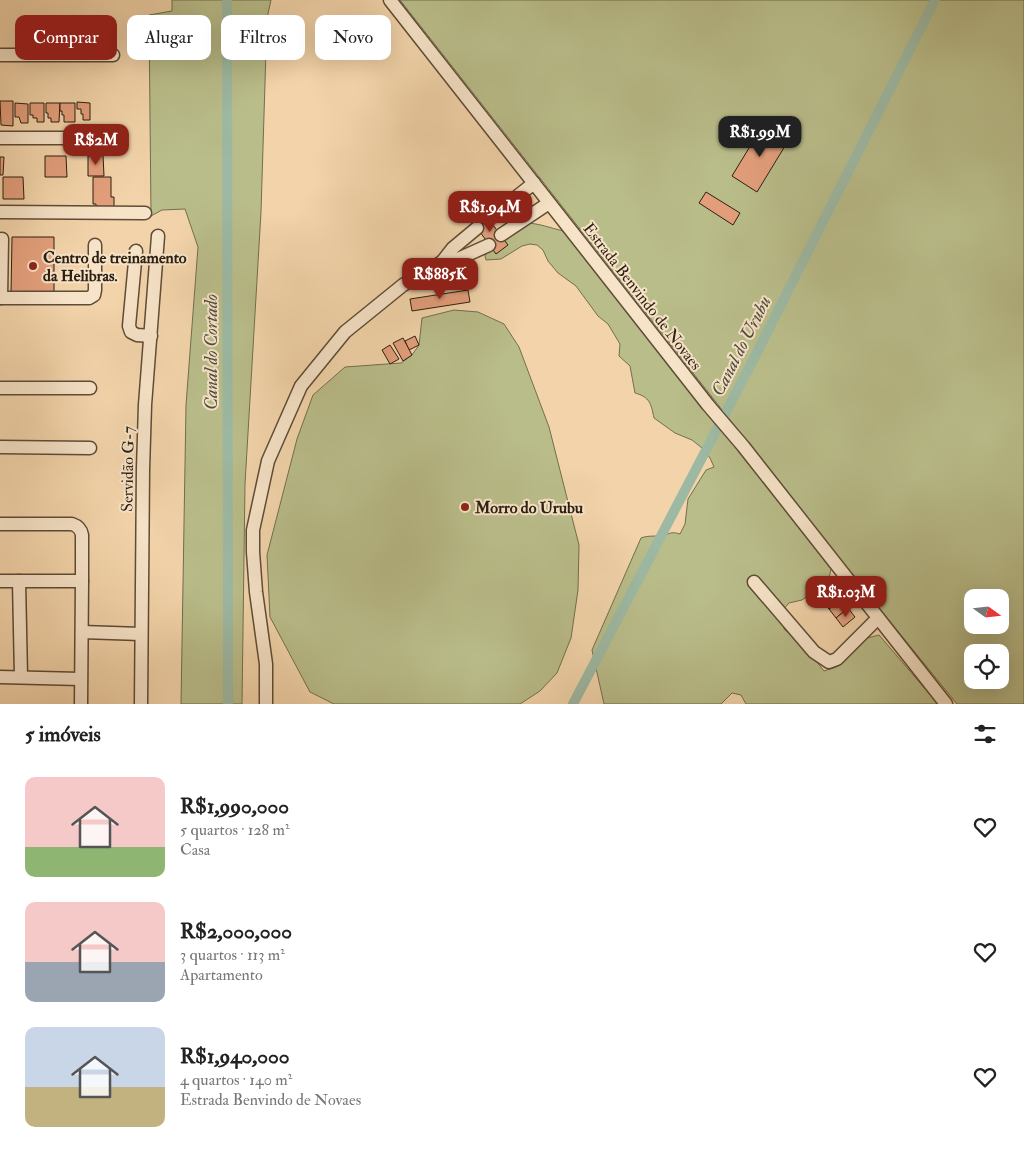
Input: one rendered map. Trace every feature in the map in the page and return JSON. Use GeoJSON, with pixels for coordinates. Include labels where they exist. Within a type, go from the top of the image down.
{"type":"FeatureCollection","features":[{"type":"Feature","properties":{"kind":"street","name":"Estrada Benvindo de Novaes"},"geometry":{"type":"LineString","coordinates":[[390,0],[946,704]]}},
{"type":"Feature","properties":{"kind":"street"},"geometry":{"type":"LineString","coordinates":[[0,55],[15,55]]}},
{"type":"Feature","properties":{"kind":"street"},"geometry":{"type":"LineString","coordinates":[[0,138],[113,138]]}},
{"type":"Feature","properties":{"kind":"street"},"geometry":{"type":"LineString","coordinates":[[489,219],[534,183]]}},
{"type":"Feature","properties":{"kind":"street"},"geometry":{"type":"LineString","coordinates":[[501,235],[549,203]]}},
{"type":"Feature","properties":{"kind":"street"},"geometry":{"type":"LineString","coordinates":[[0,212],[145,213]]}},
{"type":"Feature","properties":{"kind":"street"},"geometry":{"type":"LineString","coordinates":[[442,262],[453,248],[477,228]]}},
{"type":"Feature","properties":{"kind":"street","name":"Servidão G-7"},"geometry":{"type":"LineString","coordinates":[[141,704],[145,405],[158,236]]}},
{"type":"Feature","properties":{"kind":"street"},"geometry":{"type":"LineString","coordinates":[[2,239],[0,298],[89,298],[94,295],[95,290],[95,244]]}},
{"type":"Feature","properties":{"kind":"street"},"geometry":{"type":"LineString","coordinates":[[266,704],[266,664],[256,592],[253,530],[268,461],[301,386],[345,332],[403,285],[442,262],[458,259],[489,245]]}},
{"type":"Feature","properties":{"kind":"street"},"geometry":{"type":"LineString","coordinates":[[136,251],[129,326],[131,332],[137,335],[151,336]]}},
{"type":"Feature","properties":{"kind":"street"},"geometry":{"type":"LineString","coordinates":[[0,388],[90,388]]}},
{"type":"Feature","properties":{"kind":"street"},"geometry":{"type":"LineString","coordinates":[[0,447],[90,448]]}},
{"type":"Feature","properties":{"kind":"street"},"geometry":{"type":"LineString","coordinates":[[0,524],[72,524],[81,530],[81,704]]}},
{"type":"Feature","properties":{"kind":"street"},"geometry":{"type":"LineString","coordinates":[[0,581],[82,581]]}},
{"type":"Feature","properties":{"kind":"street"},"geometry":{"type":"LineString","coordinates":[[19,581],[21,677]]}},
{"type":"Feature","properties":{"kind":"street"},"geometry":{"type":"LineString","coordinates":[[754,582],[814,652],[829,662],[837,659],[878,618]]}},
{"type":"Feature","properties":{"kind":"street"},"geometry":{"type":"LineString","coordinates":[[82,632],[141,634]]}},
{"type":"Feature","properties":{"kind":"street"},"geometry":{"type":"LineString","coordinates":[[0,677],[80,679]]}},
{"type":"Feature","properties":{"kind":"green space"},"geometry":{"type":"Polygon","coordinates":[[[172,0],[271,0],[268,15],[221,15],[221,60],[266,60],[261,212],[245,484],[242,704],[181,704],[186,405],[198,247],[185,209],[162,210],[151,216],[149,60],[211,60],[211,15],[149,15],[172,11],[172,0]]]}},
{"type":"Feature","properties":{"kind":"green space"},"geometry":{"type":"Polygon","coordinates":[[[400,0],[1024,0],[1024,704],[957,704],[840,560],[400,0]]]}},
{"type":"Feature","properties":{"kind":"green space"},"geometry":{"type":"Polygon","coordinates":[[[524,223],[564,231],[831,569],[827,588],[812,593],[802,600],[789,603],[782,611],[784,629],[805,647],[824,671],[836,667],[867,638],[879,635],[938,704],[746,704],[741,695],[732,693],[721,704],[604,704],[592,650],[641,538],[672,533],[680,534],[685,524],[688,499],[706,470],[714,467],[702,448],[692,440],[675,433],[654,418],[647,399],[635,393],[630,366],[619,356],[620,344],[608,324],[598,316],[576,286],[558,273],[548,261],[543,250],[537,245],[530,244],[522,246],[501,259],[486,260],[485,256],[488,251],[524,223]]]}},
{"type":"Feature","properties":{"kind":"green space"},"geometry":{"type":"Polygon","coordinates":[[[454,310],[478,312],[504,324],[519,347],[549,427],[579,545],[578,590],[571,638],[557,673],[540,691],[520,704],[334,704],[310,692],[270,617],[267,555],[297,439],[313,395],[345,367],[401,363],[412,355],[419,345],[422,318],[454,310]]]}},
{"type":"Feature","properties":{"kind":"building"},"geometry":{"type":"Polygon","coordinates":[[[0,101],[13,101],[13,126],[1,125],[0,101]]]}},
{"type":"Feature","properties":{"kind":"building"},"geometry":{"type":"Polygon","coordinates":[[[77,102],[90,103],[90,120],[83,120],[81,109],[77,109],[77,102]]]}},
{"type":"Feature","properties":{"kind":"building"},"geometry":{"type":"Polygon","coordinates":[[[15,103],[28,104],[28,123],[21,123],[19,117],[15,117],[15,103]]]}},
{"type":"Feature","properties":{"kind":"building"},"geometry":{"type":"Polygon","coordinates":[[[30,103],[44,103],[44,122],[37,122],[37,118],[33,118],[33,115],[30,115],[30,103]]]}},
{"type":"Feature","properties":{"kind":"building"},"geometry":{"type":"Polygon","coordinates":[[[46,103],[60,103],[59,122],[51,122],[51,118],[48,118],[46,103]]]}},
{"type":"Feature","properties":{"kind":"building"},"geometry":{"type":"Polygon","coordinates":[[[60,103],[75,103],[75,122],[64,122],[64,115],[60,111],[60,103]]]}},
{"type":"Feature","properties":{"kind":"building"},"geometry":{"type":"Polygon","coordinates":[[[763,125],[788,141],[757,192],[732,176],[763,125]]]}},
{"type":"Feature","properties":{"kind":"building"},"geometry":{"type":"Polygon","coordinates":[[[103,155],[104,176],[88,176],[88,156],[103,155]]]}},
{"type":"Feature","properties":{"kind":"building"},"geometry":{"type":"Polygon","coordinates":[[[45,156],[66,156],[67,177],[45,177],[45,156]]]}},
{"type":"Feature","properties":{"kind":"building"},"geometry":{"type":"Polygon","coordinates":[[[0,157],[4,157],[3,175],[0,175],[0,157]]]}},
{"type":"Feature","properties":{"kind":"building"},"geometry":{"type":"Polygon","coordinates":[[[3,177],[23,177],[24,199],[3,199],[3,177]]]}},
{"type":"Feature","properties":{"kind":"building"},"geometry":{"type":"Polygon","coordinates":[[[93,177],[111,177],[111,197],[114,197],[114,209],[96,210],[96,204],[93,204],[93,177]]]}},
{"type":"Feature","properties":{"kind":"building"},"geometry":{"type":"Polygon","coordinates":[[[706,192],[740,213],[733,225],[699,203],[706,192]]]}},
{"type":"Feature","properties":{"kind":"building"},"geometry":{"type":"Polygon","coordinates":[[[484,213],[508,245],[496,254],[472,221],[484,213]]]}},
{"type":"Feature","properties":{"kind":"building","name":"Centro de treinamento da Helibras."},"geometry":{"type":"Polygon","coordinates":[[[12,237],[54,237],[54,294],[11,294],[12,237]]]}},
{"type":"Feature","properties":{"kind":"building"},"geometry":{"type":"Polygon","coordinates":[[[468,290],[470,302],[412,311],[410,299],[468,290]]]}},
{"type":"Feature","properties":{"kind":"building"},"geometry":{"type":"Polygon","coordinates":[[[415,336],[419,345],[409,350],[405,341],[415,336]]]}},
{"type":"Feature","properties":{"kind":"building"},"geometry":{"type":"Polygon","coordinates":[[[403,338],[412,355],[403,361],[393,343],[403,338]]]}},
{"type":"Feature","properties":{"kind":"building"},"geometry":{"type":"Polygon","coordinates":[[[390,345],[399,359],[390,364],[382,350],[390,345]]]}},
{"type":"Feature","properties":{"kind":"building"},"geometry":{"type":"Polygon","coordinates":[[[836,590],[842,600],[829,609],[822,600],[836,590]]]}},
{"type":"Feature","properties":{"kind":"building"},"geometry":{"type":"Polygon","coordinates":[[[842,600],[848,608],[836,618],[829,609],[842,600]]]}},
{"type":"Feature","properties":{"kind":"building"},"geometry":{"type":"Polygon","coordinates":[[[848,608],[855,617],[843,627],[836,618],[848,608]]]}},
{"type":"Feature","properties":{"kind":"waterway","name":"Canal do Cortado"},"geometry":{"type":"LineString","coordinates":[[227,0],[228,704]]}},
{"type":"Feature","properties":{"kind":"waterway","name":"Canal do Urubu"},"geometry":{"type":"LineString","coordinates":[[573,704],[749,368],[935,0]]}},
{"type":"Feature","properties":{"kind":"place","name":"Centro de treinamento da Helibras."},"geometry":{"type":"Point","coordinates":[33,266]}},
{"type":"Feature","properties":{"kind":"place","name":"Morro do Urubu"},"geometry":{"type":"Point","coordinates":[465,507]}}]}
